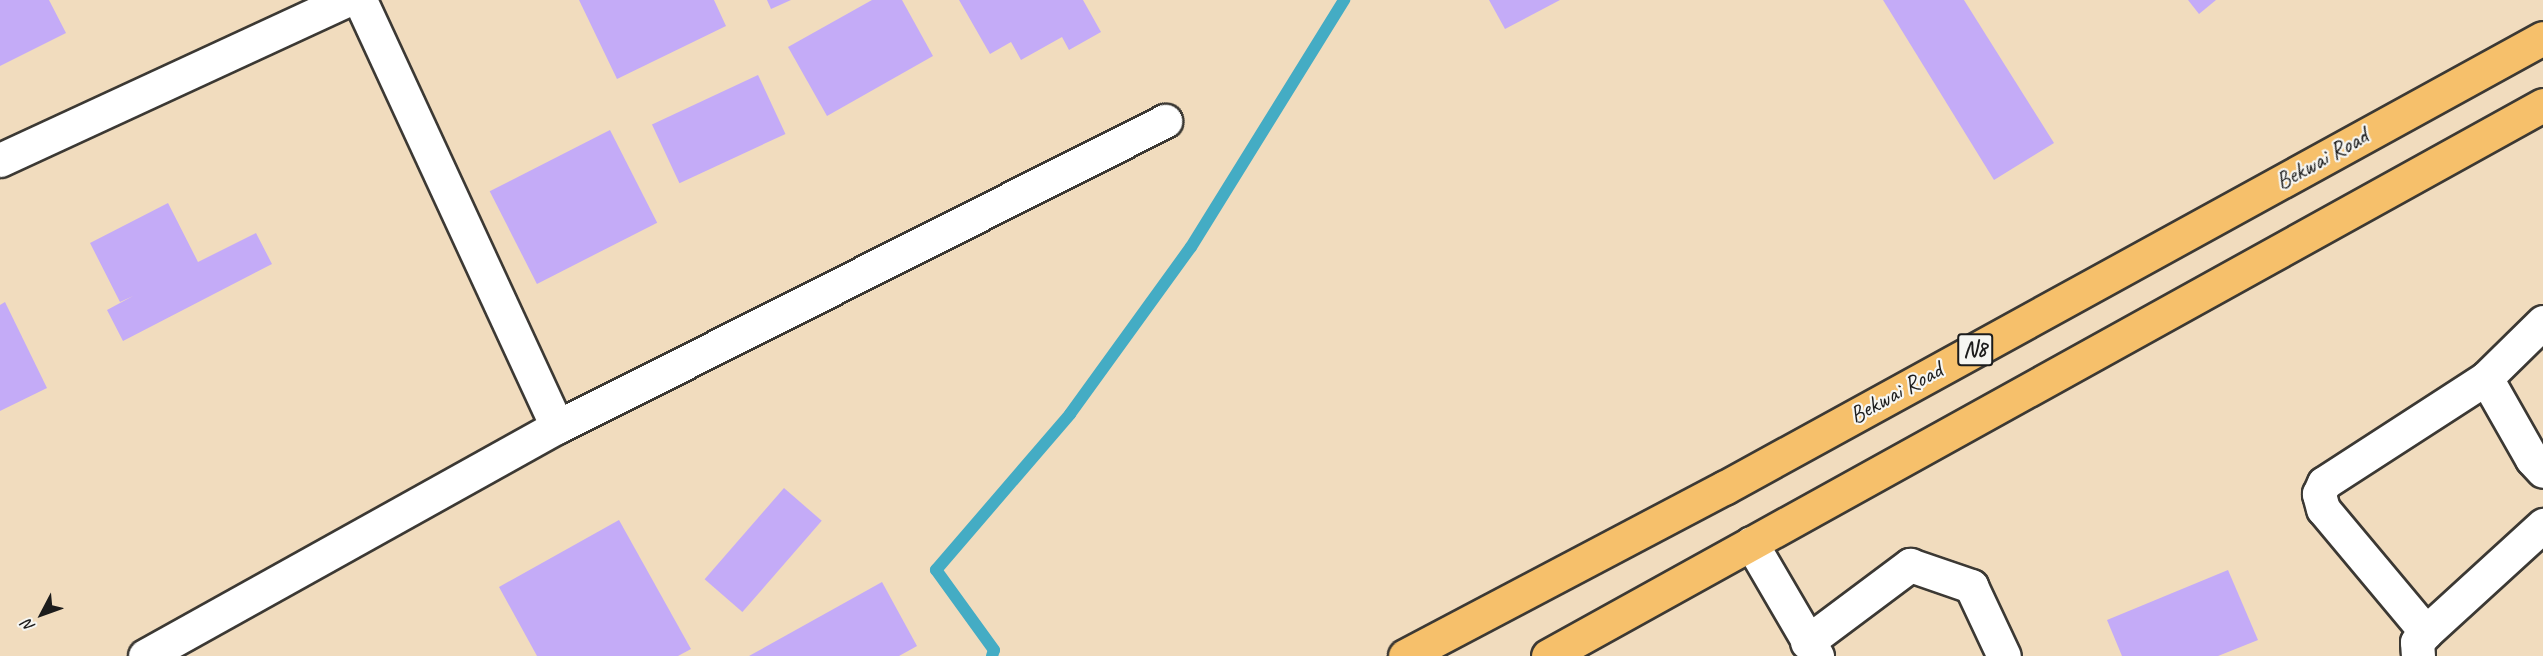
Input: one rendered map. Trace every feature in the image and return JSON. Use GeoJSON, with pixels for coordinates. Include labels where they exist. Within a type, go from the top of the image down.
{"type":"FeatureCollection","features":[{"type":"Feature","properties":{"kind":"highway","name":"Bekwai Road"},"geometry":{"type":"LineString","coordinates":[[1405,656],[1724,488],[2543,38]]}},
{"type":"Feature","properties":{"kind":"highway","name":"N8"},"geometry":{"type":"LineString","coordinates":[[1548,656],[2543,105]]}},
{"type":"Feature","properties":{"kind":"street"},"geometry":{"type":"LineString","coordinates":[[0,160],[346,0]]}},
{"type":"Feature","properties":{"kind":"street"},"geometry":{"type":"LineString","coordinates":[[360,0],[557,427]]}},
{"type":"Feature","properties":{"kind":"street"},"geometry":{"type":"LineString","coordinates":[[146,656],[557,427],[1165,121]]}},
{"type":"Feature","properties":{"kind":"street"},"geometry":{"type":"LineString","coordinates":[[2543,322],[2486,378],[2324,483],[2319,494],[2323,508],[2422,644],[2543,525]]}},
{"type":"Feature","properties":{"kind":"street"},"geometry":{"type":"LineString","coordinates":[[2486,378],[2532,459],[2543,471]]}},
{"type":"Feature","properties":{"kind":"street"},"geometry":{"type":"LineString","coordinates":[[1751,543],[1812,649],[1910,565],[1971,586],[2004,656]]}},
{"type":"Feature","properties":{"kind":"building"},"geometry":{"type":"Polygon","coordinates":[[[0,0],[49,0],[66,33],[0,66],[0,0]]]}},
{"type":"Feature","properties":{"kind":"building"},"geometry":{"type":"Polygon","coordinates":[[[579,0],[714,0],[726,26],[617,79],[579,0]]]}},
{"type":"Feature","properties":{"kind":"building"},"geometry":{"type":"Polygon","coordinates":[[[767,0],[791,0],[771,9],[767,0]]]}},
{"type":"Feature","properties":{"kind":"building"},"geometry":{"type":"Polygon","coordinates":[[[872,0],[902,0],[933,56],[827,116],[788,47],[872,0]]]}},
{"type":"Feature","properties":{"kind":"building"},"geometry":{"type":"Polygon","coordinates":[[[959,0],[1083,0],[1101,32],[1069,50],[1062,37],[1021,60],[1011,42],[990,54],[959,0]]]}},
{"type":"Feature","properties":{"kind":"building"},"geometry":{"type":"Polygon","coordinates":[[[1489,0],[1560,0],[1505,29],[1489,0]]]}},
{"type":"Feature","properties":{"kind":"building"},"geometry":{"type":"Polygon","coordinates":[[[1883,0],[1964,0],[2054,143],[1994,180],[1883,0]]]}},
{"type":"Feature","properties":{"kind":"building"},"geometry":{"type":"Polygon","coordinates":[[[2188,0],[2216,0],[2199,14],[2188,0]]]}},
{"type":"Feature","properties":{"kind":"building"},"geometry":{"type":"Polygon","coordinates":[[[758,75],[785,134],[679,183],[652,124],[758,75]]]}},
{"type":"Feature","properties":{"kind":"building"},"geometry":{"type":"Polygon","coordinates":[[[610,130],[657,223],[537,284],[490,191],[610,130]]]}},
{"type":"Feature","properties":{"kind":"building"},"geometry":{"type":"Polygon","coordinates":[[[168,203],[198,262],[256,233],[272,264],[123,341],[107,310],[133,296],[120,302],[90,243],[168,203]]]}},
{"type":"Feature","properties":{"kind":"building"},"geometry":{"type":"Polygon","coordinates":[[[5,302],[47,388],[0,411],[0,305],[5,302]]]}},
{"type":"Feature","properties":{"kind":"building"},"geometry":{"type":"Polygon","coordinates":[[[784,488],[822,521],[742,612],[705,579],[784,488]]]}},
{"type":"Feature","properties":{"kind":"building"},"geometry":{"type":"Polygon","coordinates":[[[619,520],[691,649],[678,656],[537,656],[499,587],[619,520]]]}},
{"type":"Feature","properties":{"kind":"building"},"geometry":{"type":"Polygon","coordinates":[[[2228,570],[2258,640],[2218,656],[2122,656],[2107,620],[2228,570]]]}},
{"type":"Feature","properties":{"kind":"building"},"geometry":{"type":"Polygon","coordinates":[[[882,582],[917,646],[899,656],[749,656],[882,582]]]}},
{"type":"Feature","properties":{"kind":"waterway"},"geometry":{"type":"LineString","coordinates":[[992,656],[994,650],[936,570],[1070,414],[1191,247],[1344,0]]}}]}
